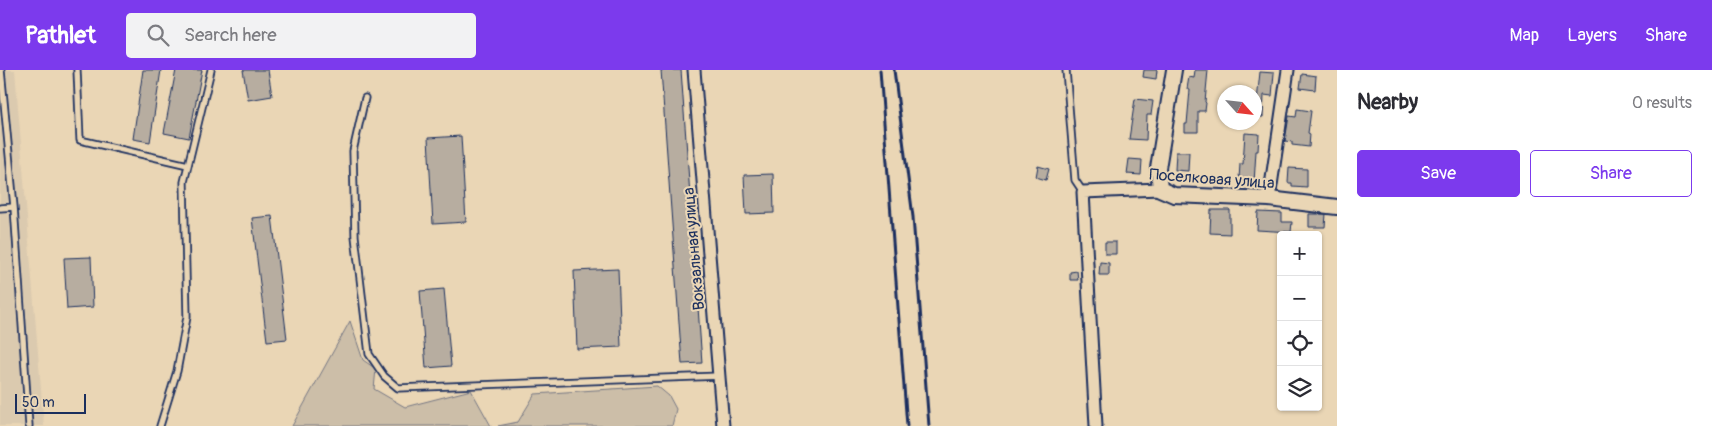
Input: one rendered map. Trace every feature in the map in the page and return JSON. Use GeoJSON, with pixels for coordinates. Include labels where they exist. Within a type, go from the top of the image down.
{"type":"FeatureCollection","features":[{"type":"Feature","properties":{"kind":"street","name":"Вокзальная улица"},"geometry":{"type":"LineString","coordinates":[[694,70],[723,426]]}},
{"type":"Feature","properties":{"kind":"street"},"geometry":{"type":"LineString","coordinates":[[1160,189],[1158,168],[1174,70]]}},
{"type":"Feature","properties":{"kind":"street"},"geometry":{"type":"LineString","coordinates":[[1270,199],[1288,70]]}},
{"type":"Feature","properties":{"kind":"street","name":"Поселковая улица"},"geometry":{"type":"LineString","coordinates":[[1083,192],[1160,189],[1174,195],[1270,199],[1337,206]]}},
{"type":"Feature","properties":{"kind":"street"},"geometry":{"type":"LineString","coordinates":[[1083,192],[1096,426]]}},
{"type":"Feature","properties":{"kind":"lane"},"geometry":{"type":"LineString","coordinates":[[1,70],[14,207],[28,426]]}},
{"type":"Feature","properties":{"kind":"lane"},"geometry":{"type":"LineString","coordinates":[[77,70],[80,140],[188,164]]}},
{"type":"Feature","properties":{"kind":"lane"},"geometry":{"type":"LineString","coordinates":[[160,426],[177,371],[186,317],[184,182],[211,70]]}},
{"type":"Feature","properties":{"kind":"lane"},"geometry":{"type":"LineString","coordinates":[[1066,70],[1075,180],[1083,192]]}},
{"type":"Feature","properties":{"kind":"lane"},"geometry":{"type":"LineString","coordinates":[[365,98],[353,151],[355,236],[370,354],[384,376],[398,388],[720,376]]}},
{"type":"Feature","properties":{"kind":"lane"},"geometry":{"type":"LineString","coordinates":[[0,208],[14,207]]}},
{"type":"Feature","properties":{"kind":"shaded area"},"geometry":{"type":"Polygon","coordinates":[[[0,70],[15,70],[44,426],[0,426],[0,70]]]}},
{"type":"Feature","properties":{"kind":"shaded area"},"geometry":{"type":"Polygon","coordinates":[[[350,321],[363,360],[376,369],[374,389],[405,407],[471,390],[491,426],[292,426],[350,321]]]}},
{"type":"Feature","properties":{"kind":"shaded area"},"geometry":{"type":"Polygon","coordinates":[[[657,386],[669,396],[676,409],[672,426],[498,426],[518,422],[535,394],[657,386]]]}},
{"type":"Feature","properties":{"kind":"building"},"geometry":{"type":"Polygon","coordinates":[[[143,70],[161,70],[150,142],[133,139],[143,70]]]}},
{"type":"Feature","properties":{"kind":"building"},"geometry":{"type":"Polygon","coordinates":[[[176,70],[202,70],[189,138],[164,133],[176,70]]]}},
{"type":"Feature","properties":{"kind":"building"},"geometry":{"type":"Polygon","coordinates":[[[243,70],[268,70],[272,96],[248,100],[243,70]]]}},
{"type":"Feature","properties":{"kind":"building"},"geometry":{"type":"Polygon","coordinates":[[[661,70],[681,70],[702,363],[682,364],[661,70]]]}},
{"type":"Feature","properties":{"kind":"building"},"geometry":{"type":"Polygon","coordinates":[[[1144,70],[1157,70],[1156,79],[1143,77],[1144,70]]]}},
{"type":"Feature","properties":{"kind":"building"},"geometry":{"type":"Polygon","coordinates":[[[1195,70],[1208,70],[1205,111],[1198,111],[1198,132],[1185,132],[1190,90],[1187,89],[1189,77],[1194,78],[1195,70]]]}},
{"type":"Feature","properties":{"kind":"building"},"geometry":{"type":"Polygon","coordinates":[[[1260,72],[1274,73],[1272,96],[1264,95],[1263,117],[1262,85],[1259,85],[1260,72]]]}},
{"type":"Feature","properties":{"kind":"building"},"geometry":{"type":"Polygon","coordinates":[[[1302,74],[1316,76],[1315,90],[1300,88],[1302,74]]]}},
{"type":"Feature","properties":{"kind":"building"},"geometry":{"type":"Polygon","coordinates":[[[1135,99],[1153,101],[1151,115],[1147,115],[1146,140],[1129,139],[1135,99]]]}},
{"type":"Feature","properties":{"kind":"building"},"geometry":{"type":"Polygon","coordinates":[[[1297,109],[1311,111],[1308,133],[1310,134],[1309,147],[1292,145],[1292,142],[1285,141],[1289,116],[1296,117],[1297,109]]]}},
{"type":"Feature","properties":{"kind":"building"},"geometry":{"type":"Polygon","coordinates":[[[1245,133],[1259,134],[1254,183],[1243,182],[1239,179],[1240,164],[1243,164],[1245,133]]]}},
{"type":"Feature","properties":{"kind":"building"},"geometry":{"type":"Polygon","coordinates":[[[461,136],[466,222],[433,224],[428,138],[461,136]]]}},
{"type":"Feature","properties":{"kind":"building"},"geometry":{"type":"Polygon","coordinates":[[[1176,152],[1189,152],[1188,171],[1175,170],[1176,152]]]}},
{"type":"Feature","properties":{"kind":"building"},"geometry":{"type":"Polygon","coordinates":[[[1129,159],[1142,160],[1141,175],[1127,174],[1129,159]]]}},
{"type":"Feature","properties":{"kind":"building"},"geometry":{"type":"Polygon","coordinates":[[[1038,166],[1049,169],[1046,180],[1036,177],[1038,166]]]}},
{"type":"Feature","properties":{"kind":"building"},"geometry":{"type":"Polygon","coordinates":[[[1289,168],[1307,169],[1307,187],[1292,186],[1292,183],[1288,183],[1289,168]]]}},
{"type":"Feature","properties":{"kind":"building"},"geometry":{"type":"Polygon","coordinates":[[[773,174],[774,213],[746,214],[744,175],[773,174]]]}},
{"type":"Feature","properties":{"kind":"building"},"geometry":{"type":"Polygon","coordinates":[[[1211,210],[1230,210],[1230,234],[1210,233],[1211,210]]]}},
{"type":"Feature","properties":{"kind":"building"},"geometry":{"type":"Polygon","coordinates":[[[1258,212],[1282,213],[1282,222],[1292,222],[1291,231],[1257,230],[1258,212]]]}},
{"type":"Feature","properties":{"kind":"building"},"geometry":{"type":"Polygon","coordinates":[[[1309,214],[1326,214],[1325,227],[1309,227],[1309,214]]]}},
{"type":"Feature","properties":{"kind":"building"},"geometry":{"type":"Polygon","coordinates":[[[272,216],[287,339],[267,341],[252,218],[272,216]]]}},
{"type":"Feature","properties":{"kind":"building"},"geometry":{"type":"Polygon","coordinates":[[[1105,242],[1116,242],[1116,254],[1105,254],[1105,242]]]}},
{"type":"Feature","properties":{"kind":"building"},"geometry":{"type":"Polygon","coordinates":[[[91,257],[93,307],[67,309],[64,258],[91,257]]]}},
{"type":"Feature","properties":{"kind":"building"},"geometry":{"type":"Polygon","coordinates":[[[1100,262],[1109,263],[1109,275],[1099,275],[1100,262]]]}},
{"type":"Feature","properties":{"kind":"building"},"geometry":{"type":"Polygon","coordinates":[[[618,269],[621,347],[577,349],[574,271],[618,269]]]}},
{"type":"Feature","properties":{"kind":"building"},"geometry":{"type":"Polygon","coordinates":[[[1077,271],[1078,280],[1070,280],[1070,272],[1077,271]]]}},
{"type":"Feature","properties":{"kind":"building"},"geometry":{"type":"Polygon","coordinates":[[[444,289],[451,366],[426,368],[420,291],[444,289]]]}},
{"type":"Feature","properties":{"kind":"railway"},"geometry":{"type":"LineString","coordinates":[[880,70],[907,426]]}},
{"type":"Feature","properties":{"kind":"railway"},"geometry":{"type":"LineString","coordinates":[[894,70],[913,217],[929,426]]}}]}
